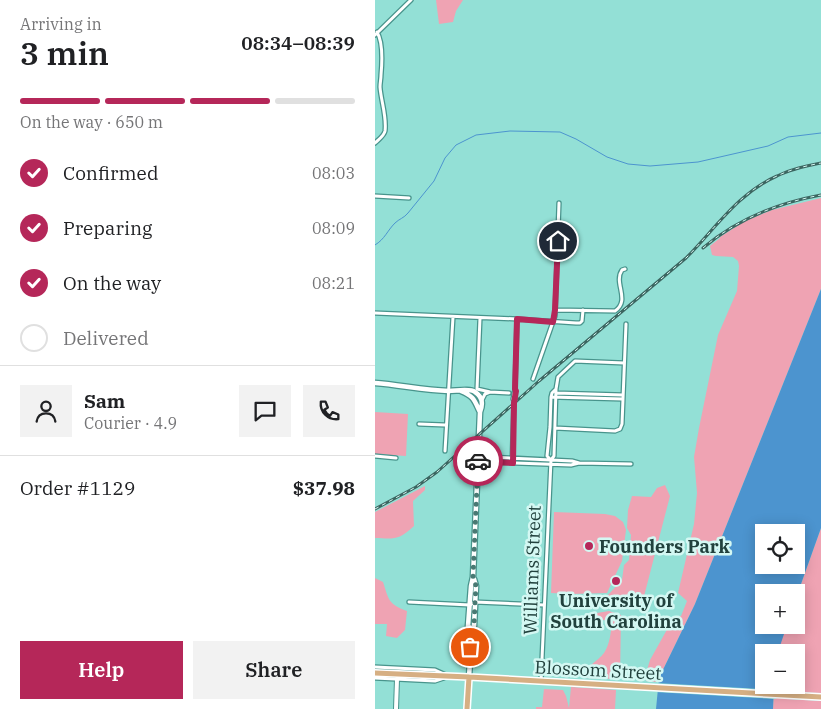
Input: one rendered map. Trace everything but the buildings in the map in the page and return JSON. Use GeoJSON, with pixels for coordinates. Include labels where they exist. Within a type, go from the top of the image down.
{"type":"FeatureCollection","features":[{"type":"Feature","properties":{"kind":"main road"},"geometry":{"type":"LineString","coordinates":[[375,384],[396,384],[448,391],[474,391],[481,398],[483,407],[480,412]]}},
{"type":"Feature","properties":{"kind":"main road"},"geometry":{"type":"LineString","coordinates":[[461,391],[472,397],[477,403],[480,412],[473,577],[468,626],[472,629]]}},
{"type":"Feature","properties":{"kind":"main road"},"geometry":{"type":"LineString","coordinates":[[467,709],[476,586],[473,577]]}},
{"type":"Feature","properties":{"kind":"main road","name":"Blossom Street"},"geometry":{"type":"LineString","coordinates":[[378,673],[820,697]]}},
{"type":"Feature","properties":{"kind":"street"},"geometry":{"type":"LineString","coordinates":[[375,143],[385,132],[380,84],[382,61],[380,37],[376,33],[411,0]]}},
{"type":"Feature","properties":{"kind":"street"},"geometry":{"type":"LineString","coordinates":[[375,89],[380,84]]}},
{"type":"Feature","properties":{"kind":"street"},"geometry":{"type":"LineString","coordinates":[[375,196],[409,198]]}},
{"type":"Feature","properties":{"kind":"street"},"geometry":{"type":"LineString","coordinates":[[533,379],[553,322],[555,310],[559,203]]}},
{"type":"Feature","properties":{"kind":"street"},"geometry":{"type":"LineString","coordinates":[[555,310],[615,311],[621,306],[622,293],[619,277],[622,270],[625,269]]}},
{"type":"Feature","properties":{"kind":"street"},"geometry":{"type":"LineString","coordinates":[[375,313],[580,323],[583,318],[583,310]]}},
{"type":"Feature","properties":{"kind":"street"},"geometry":{"type":"LineString","coordinates":[[445,451],[445,425],[453,317]]}},
{"type":"Feature","properties":{"kind":"street"},"geometry":{"type":"LineString","coordinates":[[477,389],[480,318]]}},
{"type":"Feature","properties":{"kind":"street"},"geometry":{"type":"LineString","coordinates":[[513,463],[517,319]]}},
{"type":"Feature","properties":{"kind":"street"},"geometry":{"type":"LineString","coordinates":[[555,428],[615,431],[620,429],[622,424],[626,324]]}},
{"type":"Feature","properties":{"kind":"street"},"geometry":{"type":"LineString","coordinates":[[623,397],[555,391],[558,377],[575,361],[624,363]]}},
{"type":"Feature","properties":{"kind":"street"},"geometry":{"type":"LineString","coordinates":[[470,390],[477,389],[509,393]]}},
{"type":"Feature","properties":{"kind":"street"},"geometry":{"type":"LineString","coordinates":[[477,403],[488,391]]}},
{"type":"Feature","properties":{"kind":"street","name":"Williams Street"},"geometry":{"type":"LineString","coordinates":[[551,460],[547,456],[551,397],[555,391]]}},
{"type":"Feature","properties":{"kind":"street","name":"Williams Street"},"geometry":{"type":"LineString","coordinates":[[541,681],[551,460],[554,456],[557,398],[555,391]]}},
{"type":"Feature","properties":{"kind":"street"},"geometry":{"type":"LineString","coordinates":[[551,397],[623,397]]}},
{"type":"Feature","properties":{"kind":"street"},"geometry":{"type":"LineString","coordinates":[[419,424],[445,425]]}},
{"type":"Feature","properties":{"kind":"street"},"geometry":{"type":"LineString","coordinates":[[375,456],[397,458]]}},
{"type":"Feature","properties":{"kind":"street"},"geometry":{"type":"LineString","coordinates":[[478,459],[490,456],[579,463],[631,464]]}},
{"type":"Feature","properties":{"kind":"street"},"geometry":{"type":"LineString","coordinates":[[478,459],[490,462],[513,463],[571,465],[579,463]]}},
{"type":"Feature","properties":{"kind":"street"},"geometry":{"type":"LineString","coordinates":[[409,602],[470,605],[475,602],[545,605]]}},
{"type":"Feature","properties":{"kind":"street"},"geometry":{"type":"LineString","coordinates":[[375,667],[435,670],[448,676]]}},
{"type":"Feature","properties":{"kind":"street"},"geometry":{"type":"LineString","coordinates":[[375,678],[435,681],[448,676]]}},
{"type":"Feature","properties":{"kind":"street"},"geometry":{"type":"LineString","coordinates":[[396,709],[397,679]]}},
{"type":"Feature","properties":{"kind":"shaded area"},"geometry":{"type":"Polygon","coordinates":[[[436,0],[463,0],[456,11],[453,22],[439,24],[436,0]]]}},
{"type":"Feature","properties":{"kind":"shaded area"},"geometry":{"type":"Polygon","coordinates":[[[821,198],[821,289],[695,604],[658,682],[646,681],[650,660],[674,617],[681,616],[687,601],[678,593],[694,524],[697,493],[694,457],[718,335],[737,291],[738,261],[733,257],[712,255],[710,246],[720,237],[745,221],[772,210],[821,198]]]}},
{"type":"Feature","properties":{"kind":"shaded area"},"geometry":{"type":"Polygon","coordinates":[[[375,412],[408,414],[406,456],[375,454],[375,412]]]}},
{"type":"Feature","properties":{"kind":"shaded area"},"geometry":{"type":"Polygon","coordinates":[[[665,485],[670,496],[642,604],[596,603],[596,596],[608,595],[622,580],[624,565],[629,560],[631,535],[627,528],[628,510],[632,496],[651,497],[657,488],[665,485]]]}},
{"type":"Feature","properties":{"kind":"shaded area"},"geometry":{"type":"Polygon","coordinates":[[[425,486],[425,490],[413,501],[414,526],[396,538],[375,538],[375,512],[425,486]]]}},
{"type":"Feature","properties":{"kind":"shaded area","name":"Founders Park"},"geometry":{"type":"Polygon","coordinates":[[[554,512],[605,514],[615,516],[623,522],[626,530],[622,561],[607,593],[551,593],[554,512]]]}},
{"type":"Feature","properties":{"kind":"shaded area"},"geometry":{"type":"Polygon","coordinates":[[[821,528],[821,693],[805,693],[805,644],[780,644],[784,634],[805,634],[805,584],[801,584],[821,528]]]}},
{"type":"Feature","properties":{"kind":"shaded area"},"geometry":{"type":"Polygon","coordinates":[[[375,578],[383,582],[390,601],[407,611],[405,630],[397,638],[386,636],[387,624],[375,624],[375,578]]]}},
{"type":"Feature","properties":{"kind":"shaded area"},"geometry":{"type":"Polygon","coordinates":[[[609,611],[621,615],[620,679],[585,678],[587,670],[606,649],[610,638],[612,621],[588,617],[591,614],[609,611]]]}},
{"type":"Feature","properties":{"kind":"shaded area"},"geometry":{"type":"Polygon","coordinates":[[[571,687],[616,690],[615,709],[536,709],[536,707],[542,707],[544,689],[563,690],[569,708],[571,687]]]}},
{"type":"Feature","properties":{"kind":"shaded area"},"geometry":{"type":"Polygon","coordinates":[[[774,694],[786,694],[787,699],[821,701],[821,709],[773,709],[774,694]]]}},
{"type":"Feature","properties":{"kind":"water"},"geometry":{"type":"Polygon","coordinates":[[[821,289],[821,528],[805,573],[805,524],[755,524],[755,574],[805,574],[801,584],[755,584],[755,634],[784,634],[781,644],[755,644],[755,694],[774,694],[773,709],[656,709],[659,678],[695,604],[821,289]]]}},
{"type":"Feature","properties":{"kind":"pier"},"geometry":{"type":"Polygon","coordinates":[[[656,683],[755,689],[755,694],[776,694],[776,699],[655,692],[656,683]]]}},
{"type":"Feature","properties":{"kind":"waterway"},"geometry":{"type":"LineString","coordinates":[[375,245],[395,223],[406,215],[434,181],[445,158],[456,145],[476,135],[510,131],[560,132],[607,157],[628,164],[650,166],[698,162],[768,146],[788,137],[821,133]]}},
{"type":"Feature","properties":{"kind":"railway"},"geometry":{"type":"LineString","coordinates":[[375,509],[416,487],[437,472],[539,381],[686,258],[728,212],[750,192],[782,174],[821,163]]}},
{"type":"Feature","properties":{"kind":"railway"},"geometry":{"type":"LineString","coordinates":[[703,248],[730,229],[759,214],[805,198],[821,195]]}},
{"type":"Feature","properties":{"kind":"way so far"},"geometry":{"type":"LineString","coordinates":[[470,647],[474,626],[476,586],[473,577],[478,461]]}},
{"type":"Feature","properties":{"kind":"place","name":"Founders Park"},"geometry":{"type":"Point","coordinates":[589,546]}},
{"type":"Feature","properties":{"kind":"place","name":"University of South Carolina"},"geometry":{"type":"Point","coordinates":[616,581]}},
{"type":"Feature","properties":{"kind":"route"},"geometry":{"type":"LineString","coordinates":[[478,461],[478,459],[490,462],[513,463],[517,319],[553,322],[555,316],[558,241]]}}]}
